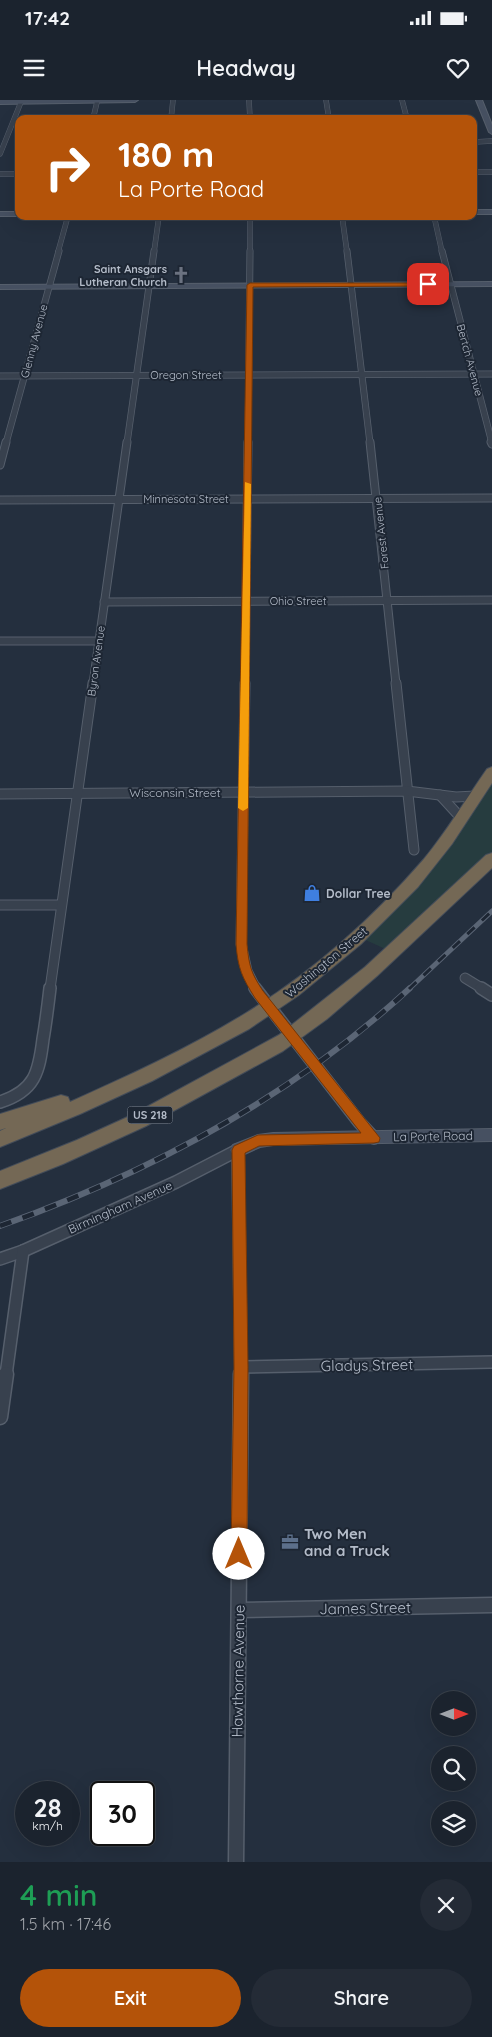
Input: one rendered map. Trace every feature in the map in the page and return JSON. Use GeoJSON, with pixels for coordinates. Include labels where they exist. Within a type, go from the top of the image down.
{"type":"FeatureCollection","features":[{"type":"Feature","properties":{"kind":"highway","name":"Washington Street"},"geometry":{"type":"LineString","coordinates":[[0,1139],[59,1116],[161,1068],[269,1008],[335,958],[382,914],[430,862],[492,772]]}},
{"type":"Feature","properties":{"kind":"highway","name":"US 218"},"geometry":{"type":"LineString","coordinates":[[0,1180],[66,1154],[130,1125],[198,1090],[292,1035],[364,978],[492,859]]}},
{"type":"Feature","properties":{"kind":"highway"},"geometry":{"type":"LineString","coordinates":[[0,1122],[161,1068]]}},
{"type":"Feature","properties":{"kind":"main road"},"geometry":{"type":"LineString","coordinates":[[0,102],[135,100]]}},
{"type":"Feature","properties":{"kind":"main road"},"geometry":{"type":"LineString","coordinates":[[479,100],[489,117],[492,132]]}},
{"type":"Feature","properties":{"kind":"main road"},"geometry":{"type":"LineString","coordinates":[[477,212],[492,212]]}},
{"type":"Feature","properties":{"kind":"main road"},"geometry":{"type":"LineString","coordinates":[[0,214],[15,214]]}},
{"type":"Feature","properties":{"kind":"main road"},"geometry":{"type":"LineString","coordinates":[[0,287],[492,284]]}},
{"type":"Feature","properties":{"kind":"main road","name":"La Porte Road"},"geometry":{"type":"LineString","coordinates":[[238,1150],[258,1140],[492,1135]]}},
{"type":"Feature","properties":{"kind":"street"},"geometry":{"type":"LineString","coordinates":[[172,115],[174,100]]}},
{"type":"Feature","properties":{"kind":"street"},"geometry":{"type":"LineString","coordinates":[[249,100],[250,115]]}},
{"type":"Feature","properties":{"kind":"street"},"geometry":{"type":"LineString","coordinates":[[326,100],[328,115]]}},
{"type":"Feature","properties":{"kind":"street"},"geometry":{"type":"LineString","coordinates":[[402,100],[406,115]]}},
{"type":"Feature","properties":{"kind":"street"},"geometry":{"type":"LineString","coordinates":[[16,115],[21,102]]}},
{"type":"Feature","properties":{"kind":"street"},"geometry":{"type":"LineString","coordinates":[[94,115],[97,102]]}},
{"type":"Feature","properties":{"kind":"street"},"geometry":{"type":"LineString","coordinates":[[0,154],[15,117]]}},
{"type":"Feature","properties":{"kind":"street"},"geometry":{"type":"LineString","coordinates":[[477,142],[492,141]]}},
{"type":"Feature","properties":{"kind":"street"},"geometry":{"type":"LineString","coordinates":[[477,172],[492,172]]}},
{"type":"Feature","properties":{"kind":"street"},"geometry":{"type":"LineString","coordinates":[[0,174],[15,174]]}},
{"type":"Feature","properties":{"kind":"street","name":"Glenny Avenue"},"geometry":{"type":"LineString","coordinates":[[0,465],[67,220]]}},
{"type":"Feature","properties":{"kind":"street","name":"Byron Avenue"},"geometry":{"type":"LineString","coordinates":[[0,1102],[16,1096],[26,1089],[35,1080],[39,1069],[150,286],[158,220]]}},
{"type":"Feature","properties":{"kind":"street"},"geometry":{"type":"LineString","coordinates":[[250,220],[247,601],[241,944],[243,960],[246,974],[269,1008],[359,1122],[374,1138]]}},
{"type":"Feature","properties":{"kind":"street","name":"Forest Avenue"},"geometry":{"type":"LineString","coordinates":[[343,220],[377,498],[414,850]]}},
{"type":"Feature","properties":{"kind":"street","name":"Bertch Avenue"},"geometry":{"type":"LineString","coordinates":[[435,220],[449,284],[492,444]]}},
{"type":"Feature","properties":{"kind":"street","name":"Oregon Street"},"geometry":{"type":"LineString","coordinates":[[0,376],[492,374]]}},
{"type":"Feature","properties":{"kind":"street","name":"Minnesota Street"},"geometry":{"type":"LineString","coordinates":[[0,500],[492,498]]}},
{"type":"Feature","properties":{"kind":"street","name":"Ohio Street"},"geometry":{"type":"LineString","coordinates":[[104,602],[492,600]]}},
{"type":"Feature","properties":{"kind":"street"},"geometry":{"type":"LineString","coordinates":[[0,642],[100,641]]}},
{"type":"Feature","properties":{"kind":"street","name":"Wisconsin Street"},"geometry":{"type":"LineString","coordinates":[[0,794],[408,791],[440,795],[475,796]]}},
{"type":"Feature","properties":{"kind":"street"},"geometry":{"type":"LineString","coordinates":[[440,795],[461,818]]}},
{"type":"Feature","properties":{"kind":"street"},"geometry":{"type":"LineString","coordinates":[[0,905],[62,905]]}},
{"type":"Feature","properties":{"kind":"street"},"geometry":{"type":"LineString","coordinates":[[465,978],[492,995]]}},
{"type":"Feature","properties":{"kind":"street","name":"Birmingham Avenue"},"geometry":{"type":"LineString","coordinates":[[0,1259],[23,1251],[176,1182],[238,1150]]}},
{"type":"Feature","properties":{"kind":"street","name":"Hawthorne Avenue"},"geometry":{"type":"LineString","coordinates":[[236,1862],[241,1367],[238,1150]]}},
{"type":"Feature","properties":{"kind":"street"},"geometry":{"type":"LineString","coordinates":[[0,1417],[23,1251]]}},
{"type":"Feature","properties":{"kind":"street","name":"Gladys Street"},"geometry":{"type":"LineString","coordinates":[[241,1367],[492,1362]]}},
{"type":"Feature","properties":{"kind":"street","name":"James Street"},"geometry":{"type":"LineString","coordinates":[[239,1610],[492,1605]]}},
{"type":"Feature","properties":{"kind":"green space"},"geometry":{"type":"Polygon","coordinates":[[[492,771],[492,860],[392,952],[359,937],[408,887],[492,771]]]}},
{"type":"Feature","properties":{"kind":"railway"},"geometry":{"type":"LineString","coordinates":[[409,989],[492,911]]}},
{"type":"Feature","properties":{"kind":"railway"},"geometry":{"type":"LineString","coordinates":[[0,1226],[110,1182],[217,1128],[268,1097],[318,1063],[365,1027],[410,988]]}},
{"type":"Feature","properties":{"kind":"slow traffic"},"geometry":{"type":"LineString","coordinates":[[243,808],[248,484]]}},
{"type":"Feature","properties":{"kind":"place","name":"Saint Ansgars Lutheran Church"},"geometry":{"type":"Point","coordinates":[181,275]}},
{"type":"Feature","properties":{"kind":"place","name":"Dollar Tree"},"geometry":{"type":"Point","coordinates":[312,893]}},
{"type":"Feature","properties":{"kind":"place","name":"Two Men and a Truck"},"geometry":{"type":"Point","coordinates":[290,1542]}},
{"type":"Feature","properties":{"kind":"route"},"geometry":{"type":"LineString","coordinates":[[239,1554],[241,1367],[238,1150],[258,1140],[374,1138],[359,1122],[252,985],[246,974],[243,960],[241,944],[250,285],[428,284]]}}]}
